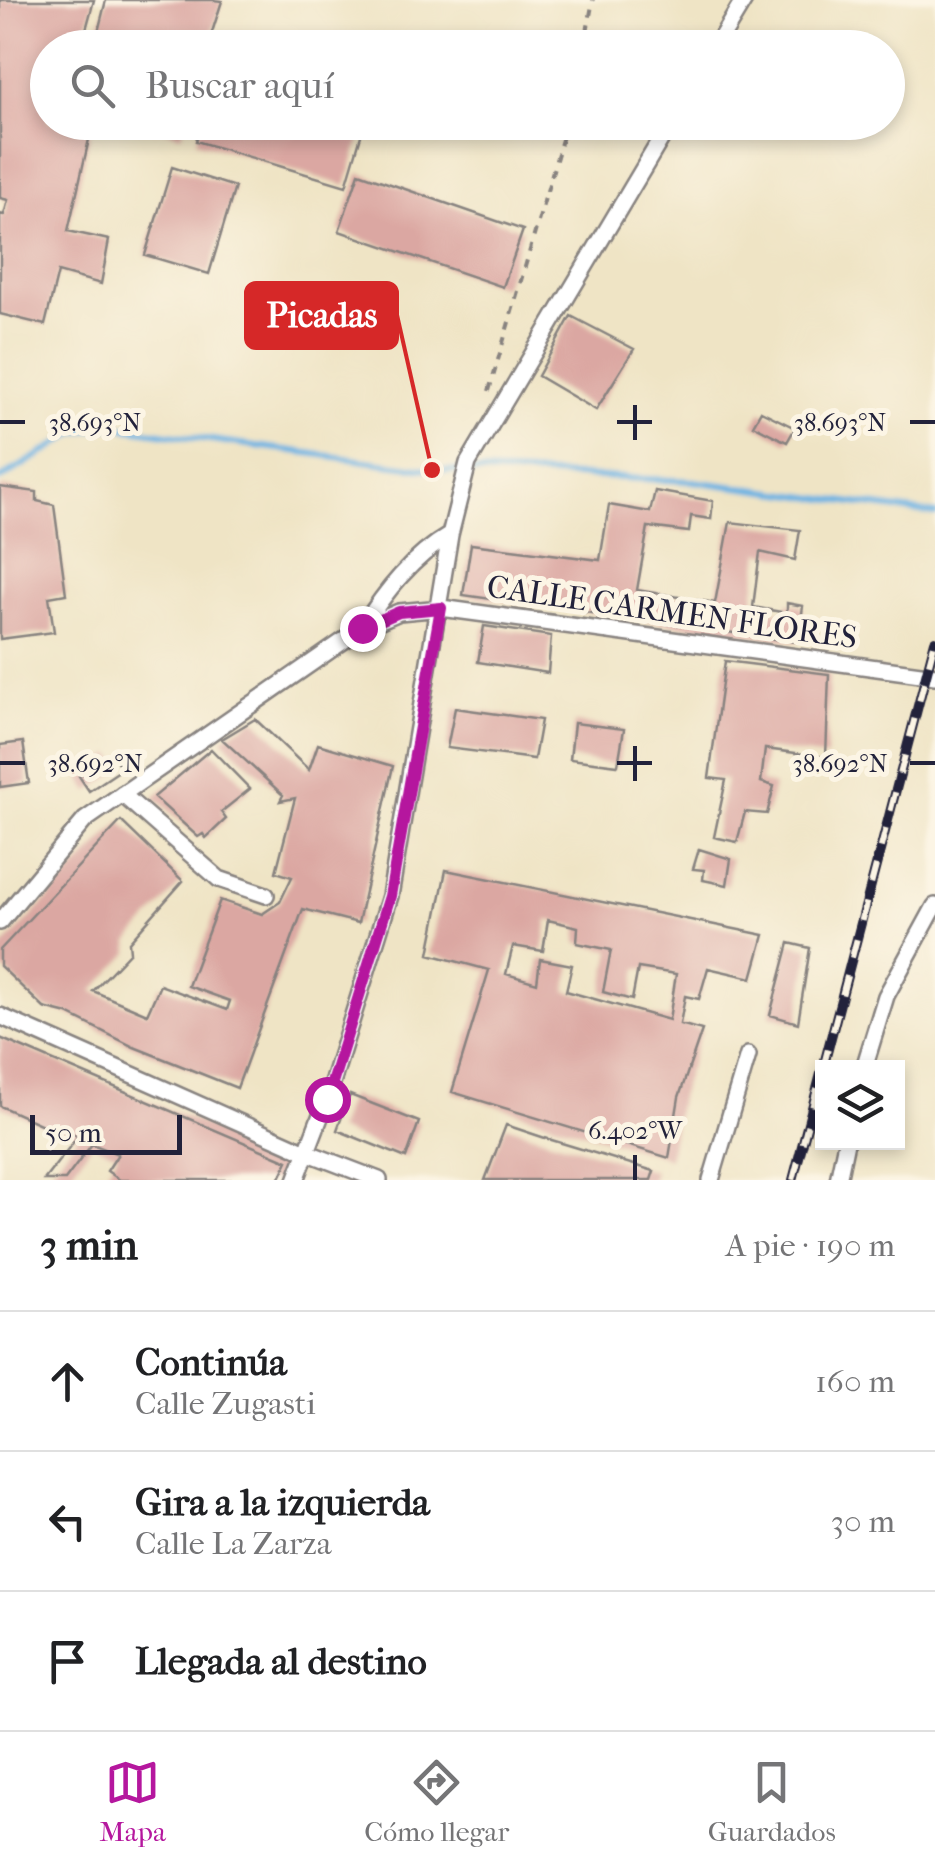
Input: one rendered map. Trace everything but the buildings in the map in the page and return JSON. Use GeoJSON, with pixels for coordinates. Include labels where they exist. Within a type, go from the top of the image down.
{"type":"FeatureCollection","features":[{"type":"Feature","properties":{"kind":"street"},"geometry":{"type":"LineString","coordinates":[[726,30],[744,0]]}},
{"type":"Feature","properties":{"kind":"street"},"geometry":{"type":"LineString","coordinates":[[296,1180],[327,1099],[390,896],[441,608],[450,535],[468,463],[660,140]]}},
{"type":"Feature","properties":{"kind":"street"},"geometry":{"type":"LineString","coordinates":[[0,922],[85,820],[362,628],[381,597],[429,547],[450,535]]}},
{"type":"Feature","properties":{"kind":"street","name":"CALLE CARMEN FLORES"},"geometry":{"type":"LineString","coordinates":[[362,628],[399,612],[441,608],[935,676]]}},
{"type":"Feature","properties":{"kind":"street"},"geometry":{"type":"LineString","coordinates":[[122,794],[218,878],[266,894]]}},
{"type":"Feature","properties":{"kind":"street"},"geometry":{"type":"LineString","coordinates":[[866,1060],[886,996],[935,906]]}},
{"type":"Feature","properties":{"kind":"street"},"geometry":{"type":"LineString","coordinates":[[0,1016],[306,1152],[379,1180]]}},
{"type":"Feature","properties":{"kind":"street"},"geometry":{"type":"LineString","coordinates":[[711,1180],[748,1054]]}},
{"type":"Feature","properties":{"kind":"street"},"geometry":{"type":"LineString","coordinates":[[838,1180],[844,1150]]}},
{"type":"Feature","properties":{"kind":"path"},"geometry":{"type":"LineString","coordinates":[[587,30],[593,0]]}},
{"type":"Feature","properties":{"kind":"path"},"geometry":{"type":"LineString","coordinates":[[484,406],[562,140]]}},
{"type":"Feature","properties":{"kind":"waterway"},"geometry":{"type":"LineString","coordinates":[[0,479],[77,432],[109,426],[432,470],[693,481],[935,514]]}},
{"type":"Feature","properties":{"kind":"railway"},"geometry":{"type":"LineString","coordinates":[[825,1060],[935,641]]}},
{"type":"Feature","properties":{"kind":"railway"},"geometry":{"type":"LineString","coordinates":[[793,1180],[815,1097]]}},
{"type":"Feature","properties":{"kind":"place","name":"Picadas"},"geometry":{"type":"Point","coordinates":[432,470]}},
{"type":"Feature","properties":{"kind":"route"},"geometry":{"type":"LineString","coordinates":[[327,1099],[390,896],[441,608],[399,612],[362,628]]}}]}
